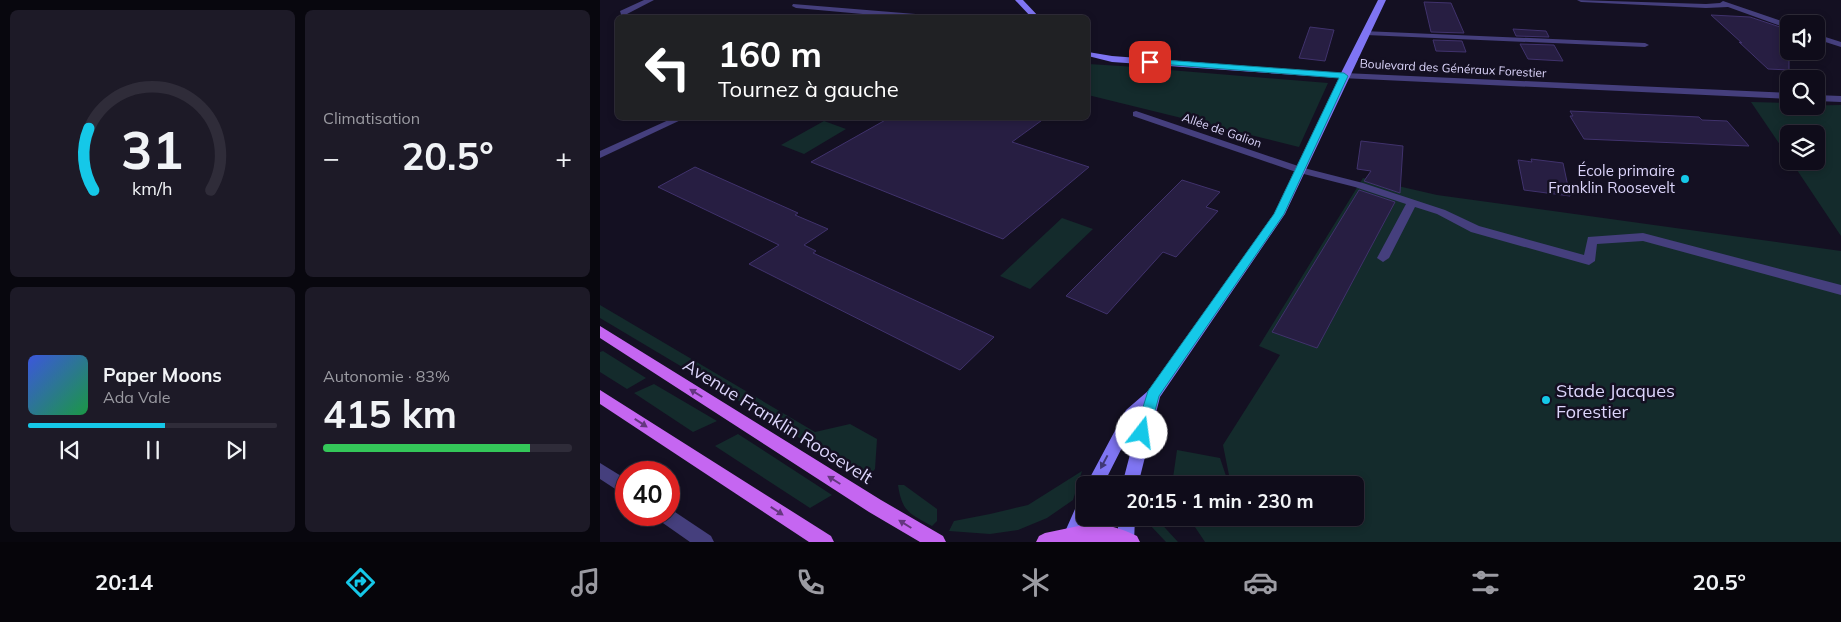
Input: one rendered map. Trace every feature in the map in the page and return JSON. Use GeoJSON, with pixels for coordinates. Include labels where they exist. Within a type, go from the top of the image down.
{"type":"FeatureCollection","features":[{"type":"Feature","properties":{"kind":"main road","name":"Avenue Franklin Roosevelt"},"geometry":{"type":"LineString","coordinates":[[600,331],[875,506],[937,542]]}},
{"type":"Feature","properties":{"kind":"main road"},"geometry":{"type":"LineString","coordinates":[[600,396],[824,542]]}},
{"type":"Feature","properties":{"kind":"main road"},"geometry":{"type":"LineString","coordinates":[[1045,542],[1074,534],[1101,533],[1128,541]]}},
{"type":"Feature","properties":{"kind":"street"},"geometry":{"type":"LineString","coordinates":[[624,15],[623,13],[650,0]]}},
{"type":"Feature","properties":{"kind":"street"},"geometry":{"type":"LineString","coordinates":[[1019,0],[1034,15]]}},
{"type":"Feature","properties":{"kind":"street"},"geometry":{"type":"LineString","coordinates":[[1099,476],[1131,414],[1153,395],[1279,214],[1382,0]]}},
{"type":"Feature","properties":{"kind":"street"},"geometry":{"type":"LineString","coordinates":[[1581,0],[1706,6],[1729,5]]}},
{"type":"Feature","properties":{"kind":"street"},"geometry":{"type":"LineString","coordinates":[[1714,0],[1780,23]]}},
{"type":"Feature","properties":{"kind":"street"},"geometry":{"type":"LineString","coordinates":[[796,6],[904,15]]}},
{"type":"Feature","properties":{"kind":"street"},"geometry":{"type":"LineString","coordinates":[[1366,33],[1645,45]]}},
{"type":"Feature","properties":{"kind":"street"},"geometry":{"type":"LineString","coordinates":[[1825,39],[1841,45]]}},
{"type":"Feature","properties":{"kind":"street","name":"Boulevard des Généraux Forestier"},"geometry":{"type":"LineString","coordinates":[[1090,54],[1112,59],[1344,76],[1780,96]]}},
{"type":"Feature","properties":{"kind":"street"},"geometry":{"type":"LineString","coordinates":[[1825,98],[1841,99]]}},
{"type":"Feature","properties":{"kind":"street","name":"Allée de Galion"},"geometry":{"type":"LineString","coordinates":[[1136,114],[1300,170],[1441,212],[1475,229],[1589,261],[1592,240],[1643,237],[1841,290]]}},
{"type":"Feature","properties":{"kind":"street"},"geometry":{"type":"LineString","coordinates":[[600,154],[676,120]]}},
{"type":"Feature","properties":{"kind":"street"},"geometry":{"type":"LineString","coordinates":[[1384,258],[1412,203]]}},
{"type":"Feature","properties":{"kind":"street"},"geometry":{"type":"LineString","coordinates":[[1132,476],[1153,395]]}},
{"type":"Feature","properties":{"kind":"street"},"geometry":{"type":"LineString","coordinates":[[600,470],[615,480]]}},
{"type":"Feature","properties":{"kind":"street"},"geometry":{"type":"LineString","coordinates":[[680,525],[705,542]]}},
{"type":"Feature","properties":{"kind":"street"},"geometry":{"type":"LineString","coordinates":[[1074,534],[1077,526]]}},
{"type":"Feature","properties":{"kind":"street"},"geometry":{"type":"LineString","coordinates":[[1127,526],[1128,541]]}},
{"type":"Feature","properties":{"kind":"green space"},"geometry":{"type":"Polygon","coordinates":[[[1090,64],[1328,83],[1299,147],[1090,95],[1090,64]]]}},
{"type":"Feature","properties":{"kind":"green space"},"geometry":{"type":"Polygon","coordinates":[[[1751,102],[1780,103],[1780,115],[1825,115],[1825,105],[1841,105],[1841,236],[1797,170],[1825,170],[1825,125],[1780,125],[1780,145],[1751,102]]]}},
{"type":"Feature","properties":{"kind":"green space"},"geometry":{"type":"Polygon","coordinates":[[[824,121],[846,129],[804,154],[781,145],[824,121]]]}},
{"type":"Feature","properties":{"kind":"green space","name":"Stade Jacques Forestier"},"geometry":{"type":"Polygon","coordinates":[[[1363,178],[1437,195],[1841,251],[1841,542],[1205,542],[1194,526],[1364,526],[1364,476],[1229,476],[1223,445],[1280,355],[1259,346],[1363,178]]]}},
{"type":"Feature","properties":{"kind":"green space"},"geometry":{"type":"Polygon","coordinates":[[[1062,218],[1093,229],[1030,289],[1000,276],[1062,218]]]}},
{"type":"Feature","properties":{"kind":"green space"},"geometry":{"type":"Polygon","coordinates":[[[600,305],[815,432],[850,424],[877,439],[875,469],[864,481],[786,429],[600,318],[600,305]]]}},
{"type":"Feature","properties":{"kind":"green space"},"geometry":{"type":"Polygon","coordinates":[[[603,351],[646,378],[627,389],[600,372],[600,352],[603,351]]]}},
{"type":"Feature","properties":{"kind":"green space"},"geometry":{"type":"Polygon","coordinates":[[[654,384],[717,421],[693,432],[634,393],[654,384]]]}},
{"type":"Feature","properties":{"kind":"green space"},"geometry":{"type":"Polygon","coordinates":[[[738,434],[832,495],[810,508],[715,446],[738,434]]]}},
{"type":"Feature","properties":{"kind":"green space"},"geometry":{"type":"Polygon","coordinates":[[[1177,450],[1220,458],[1226,476],[1173,476],[1177,450]]]}},
{"type":"Feature","properties":{"kind":"green space"},"geometry":{"type":"Polygon","coordinates":[[[1082,471],[1080,476],[1076,476],[1076,490],[1073,500],[1047,518],[1018,530],[990,534],[949,531],[954,521],[1028,505],[1082,471]]]}},
{"type":"Feature","properties":{"kind":"green space"},"geometry":{"type":"Polygon","coordinates":[[[898,485],[904,485],[937,509],[937,521],[932,526],[908,511],[902,501],[898,485]]]}},
{"type":"Feature","properties":{"kind":"green space"},"geometry":{"type":"Polygon","coordinates":[[[1151,526],[1163,526],[1178,542],[1166,542],[1151,526]]]}},
{"type":"Feature","properties":{"kind":"building"},"geometry":{"type":"Polygon","coordinates":[[[1424,2],[1451,3],[1464,33],[1431,32],[1424,2]]]}},
{"type":"Feature","properties":{"kind":"building"},"geometry":{"type":"Polygon","coordinates":[[[1711,15],[1750,17],[1780,27],[1780,60],[1789,60],[1789,70],[1768,69],[1739,42],[1742,43],[1711,15]]]}},
{"type":"Feature","properties":{"kind":"building"},"geometry":{"type":"Polygon","coordinates":[[[1310,27],[1334,30],[1325,61],[1299,58],[1310,27]]]}},
{"type":"Feature","properties":{"kind":"building"},"geometry":{"type":"Polygon","coordinates":[[[1513,29],[1546,31],[1549,37],[1516,36],[1513,29]]]}},
{"type":"Feature","properties":{"kind":"building"},"geometry":{"type":"Polygon","coordinates":[[[1433,40],[1462,41],[1466,52],[1436,51],[1433,40]]]}},
{"type":"Feature","properties":{"kind":"building"},"geometry":{"type":"Polygon","coordinates":[[[1520,44],[1554,45],[1563,61],[1528,59],[1520,44]]]}},
{"type":"Feature","properties":{"kind":"building"},"geometry":{"type":"Polygon","coordinates":[[[1570,111],[1699,117],[1702,120],[1727,121],[1749,146],[1584,139],[1570,116],[1573,116],[1570,111]]]}},
{"type":"Feature","properties":{"kind":"building"},"geometry":{"type":"Polygon","coordinates":[[[885,120],[1042,120],[1012,142],[1089,167],[1003,239],[811,162],[885,120]]]}},
{"type":"Feature","properties":{"kind":"building"},"geometry":{"type":"Polygon","coordinates":[[[1361,141],[1403,146],[1400,193],[1364,181],[1371,171],[1357,169],[1361,141]]]}},
{"type":"Feature","properties":{"kind":"building"},"geometry":{"type":"Polygon","coordinates":[[[1531,159],[1563,163],[1570,196],[1524,190],[1518,160],[1532,162],[1531,159]]]}},
{"type":"Feature","properties":{"kind":"building"},"geometry":{"type":"Polygon","coordinates":[[[695,167],[798,213],[795,215],[828,229],[804,245],[816,251],[813,253],[994,337],[960,370],[749,264],[779,245],[658,187],[695,167]]]}},
{"type":"Feature","properties":{"kind":"building"},"geometry":{"type":"Polygon","coordinates":[[[1182,180],[1220,192],[1206,207],[1218,211],[1176,257],[1163,252],[1107,314],[1066,296],[1182,180]]]}},
{"type":"Feature","properties":{"kind":"building"},"geometry":{"type":"Polygon","coordinates":[[[1359,190],[1395,202],[1317,348],[1272,332],[1359,190]]]}},
{"type":"Feature","properties":{"kind":"place","name":"École primaire Franklin Roosevelt"},"geometry":{"type":"Point","coordinates":[1685,179]}},
{"type":"Feature","properties":{"kind":"place","name":"Stade Jacques Forestier"},"geometry":{"type":"Point","coordinates":[1546,400]}},
{"type":"Feature","properties":{"kind":"route"},"geometry":{"type":"LineString","coordinates":[[1142,433],[1153,395],[1279,214],[1344,76],[1150,62]]}}]}
